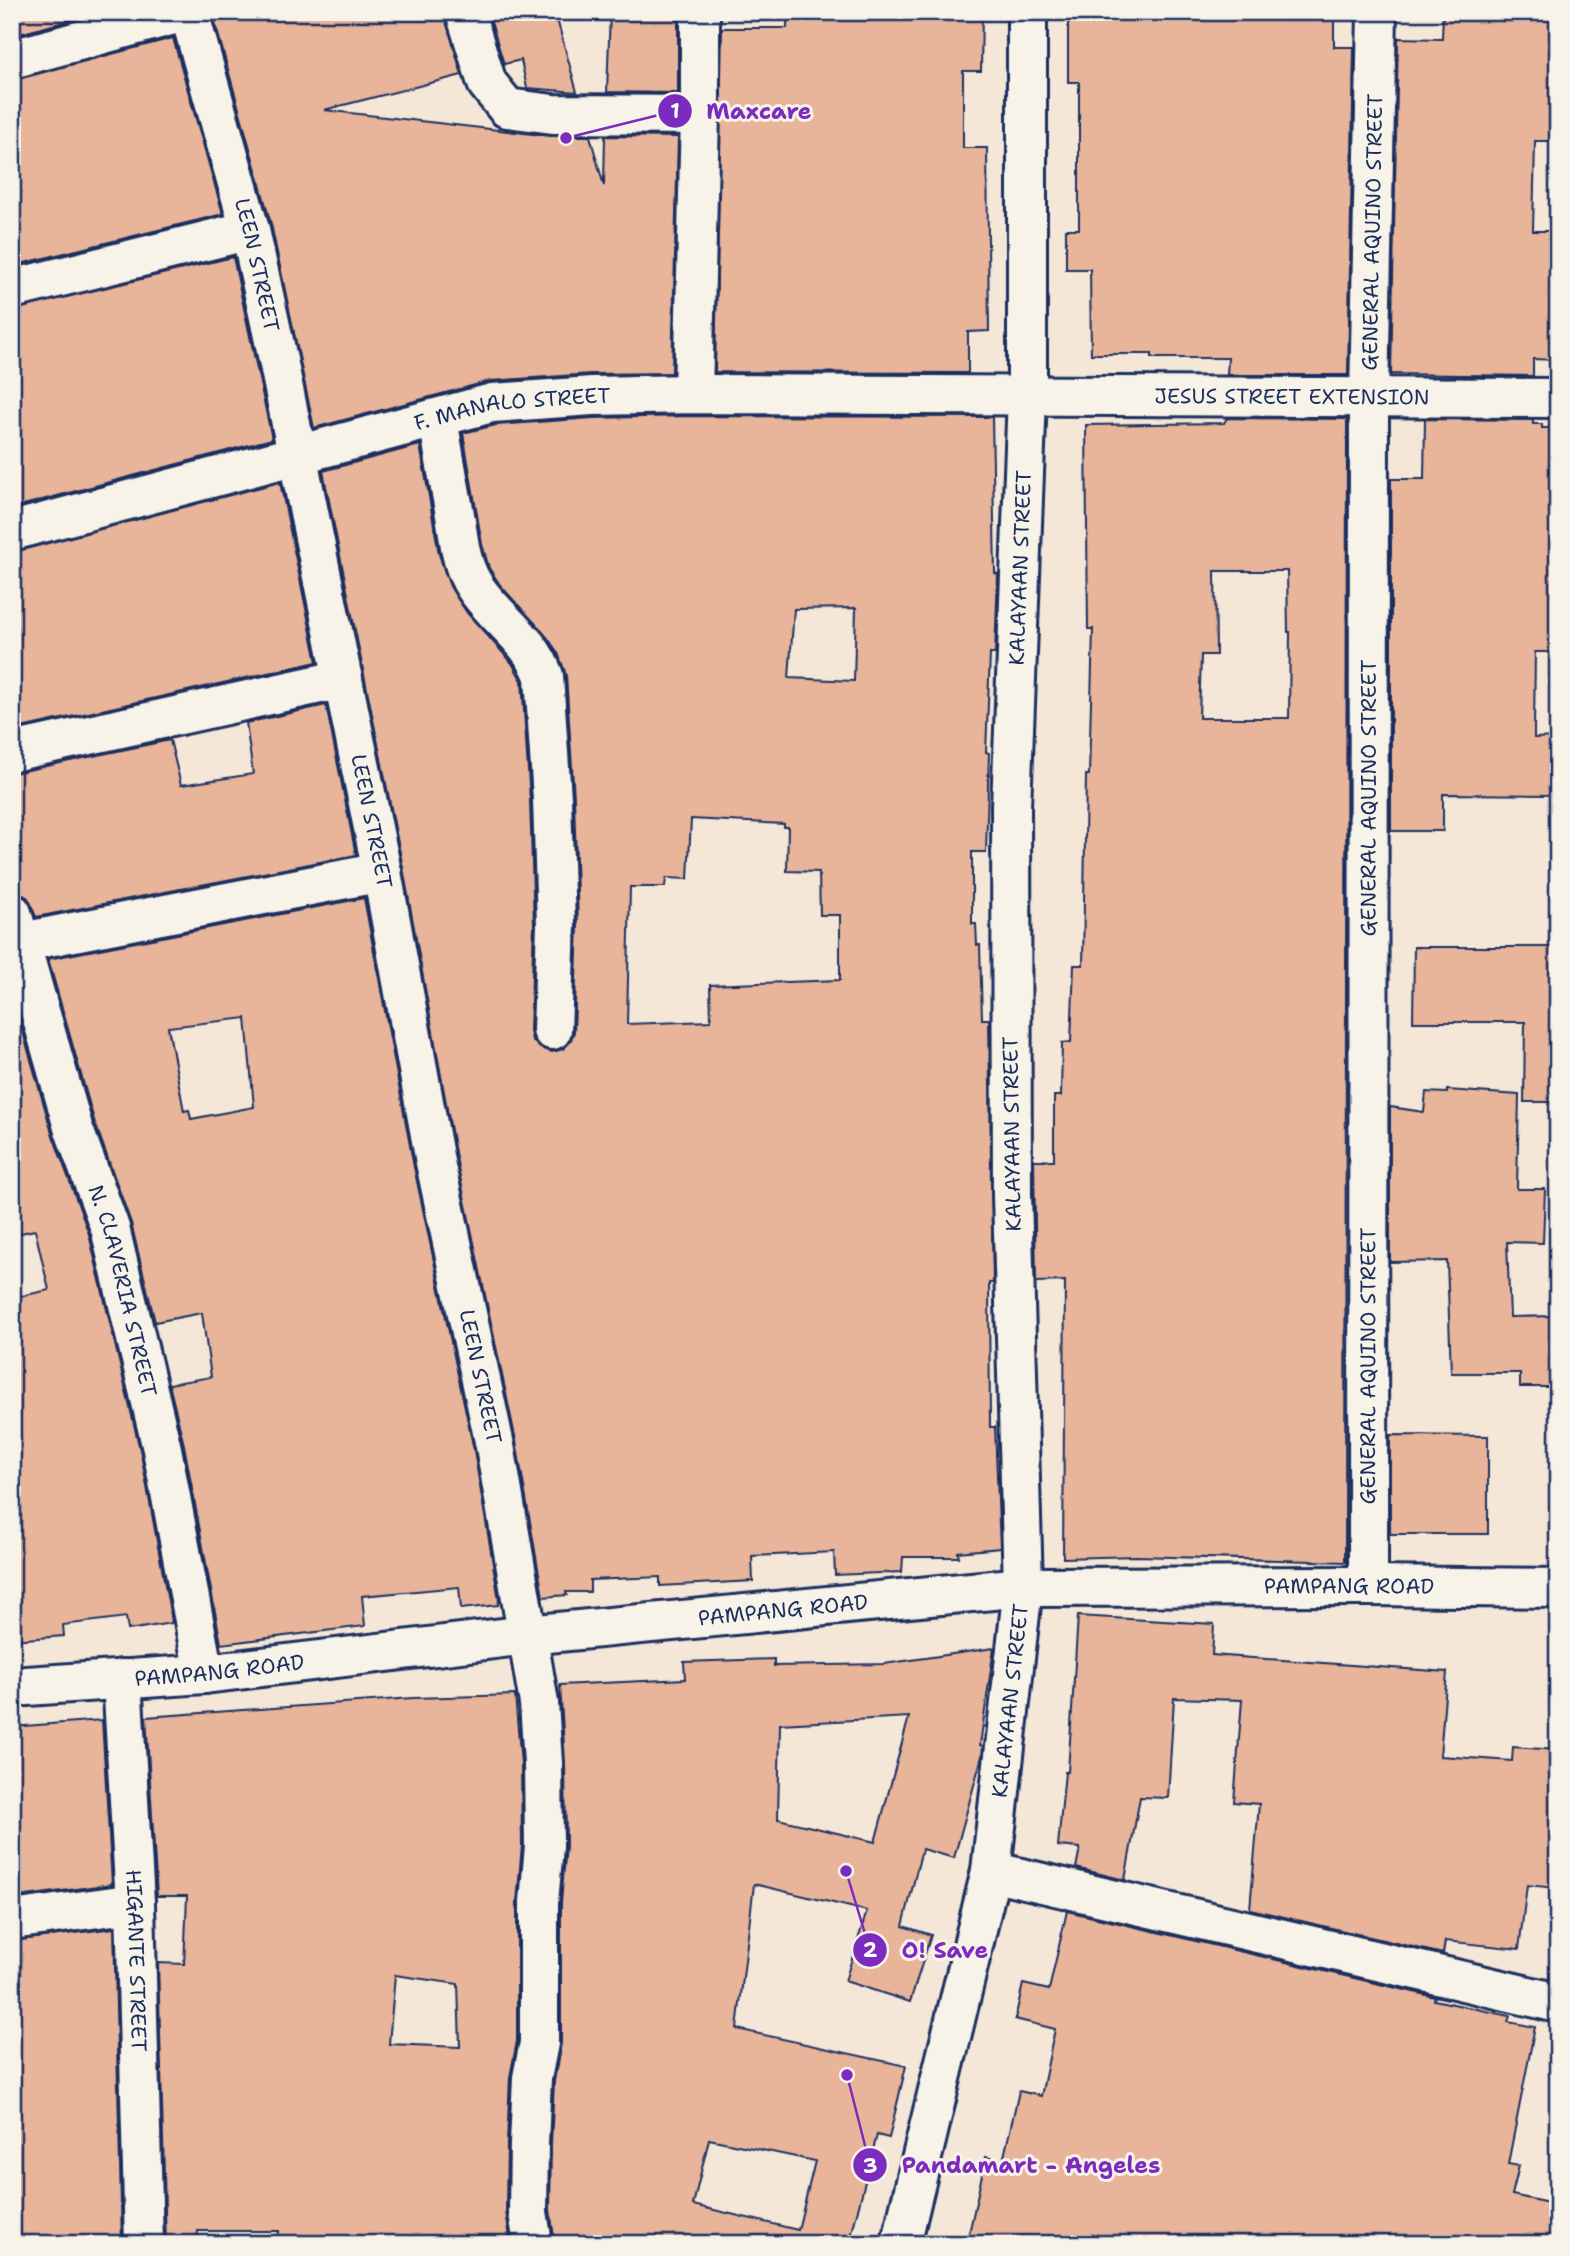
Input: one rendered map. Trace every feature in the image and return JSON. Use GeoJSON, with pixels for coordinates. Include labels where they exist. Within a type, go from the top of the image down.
{"type":"FeatureCollection","features":[{"type":"Feature","properties":{"kind":"street"},"geometry":{"type":"LineString","coordinates":[[12,59],[187,12]]}},
{"type":"Feature","properties":{"kind":"street","name":"LEEN STREET"},"geometry":{"type":"LineString","coordinates":[[187,12],[250,230],[298,456],[382,872],[435,1162],[495,1446],[539,1703],[544,1846],[539,1902],[539,2043],[533,2078],[529,2157],[528,2212],[533,2244]]}},
{"type":"Feature","properties":{"kind":"street"},"geometry":{"type":"LineString","coordinates":[[465,12],[487,83],[508,107],[552,114],[700,115]]}},
{"type":"Feature","properties":{"kind":"street"},"geometry":{"type":"LineString","coordinates":[[693,394],[700,12]]}},
{"type":"Feature","properties":{"kind":"street","name":"KALAYAAN STREET"},"geometry":{"type":"LineString","coordinates":[[901,2244],[991,1871],[1023,1587],[1012,1195],[1011,807],[1027,396],[1027,12]]}},
{"type":"Feature","properties":{"kind":"street","name":"GENERAL AQUINO STREET"},"geometry":{"type":"LineString","coordinates":[[1368,1586],[1369,397],[1377,12]]}},
{"type":"Feature","properties":{"kind":"street"},"geometry":{"type":"LineString","coordinates":[[12,289],[250,230]]}},
{"type":"Feature","properties":{"kind":"street","name":"F. MANALO STREET"},"geometry":{"type":"LineString","coordinates":[[12,531],[492,403],[592,396],[693,394],[1027,396]]}},
{"type":"Feature","properties":{"kind":"street","name":"JESUS STREET EXTENSION"},"geometry":{"type":"LineString","coordinates":[[1027,396],[1558,398]]}},
{"type":"Feature","properties":{"kind":"street"},"geometry":{"type":"LineString","coordinates":[[438,418],[460,550],[467,573],[475,588],[538,659],[544,676],[556,925],[552,1030]]}},
{"type":"Feature","properties":{"kind":"street"},"geometry":{"type":"LineString","coordinates":[[12,752],[343,679]]}},
{"type":"Feature","properties":{"kind":"street"},"geometry":{"type":"LineString","coordinates":[[17,927],[382,872]]}},
{"type":"Feature","properties":{"kind":"street","name":"N. CLAVERIA STREET"},"geometry":{"type":"LineString","coordinates":[[17,927],[73,1127],[110,1227],[162,1449],[204,1674]]}},
{"type":"Feature","properties":{"kind":"street","name":"PAMPANG ROAD"},"geometry":{"type":"LineString","coordinates":[[12,1687],[204,1674],[527,1636],[1023,1587],[1558,1588]]}},
{"type":"Feature","properties":{"kind":"street","name":"HIGANTE STREET"},"geometry":{"type":"LineString","coordinates":[[122,1679],[135,1903],[144,2244]]}},
{"type":"Feature","properties":{"kind":"street"},"geometry":{"type":"LineString","coordinates":[[991,1871],[1558,2003]]}},
{"type":"Feature","properties":{"kind":"street"},"geometry":{"type":"LineString","coordinates":[[12,1920],[135,1903]]}},
{"type":"Feature","properties":{"kind":"building"},"geometry":{"type":"Polygon","coordinates":[[[12,12],[101,12],[12,36],[12,12]]]}},
{"type":"Feature","properties":{"kind":"building"},"geometry":{"type":"Polygon","coordinates":[[[212,12],[444,12],[462,75],[324,110],[550,136],[590,136],[604,186],[605,136],[678,137],[672,373],[591,374],[490,381],[314,428],[271,224],[212,12]]]}},
{"type":"Feature","properties":{"kind":"building"},"geometry":{"type":"Polygon","coordinates":[[[488,12],[555,12],[577,92],[527,88],[521,60],[504,64],[488,12]]]}},
{"type":"Feature","properties":{"kind":"building"},"geometry":{"type":"Polygon","coordinates":[[[610,12],[678,12],[678,93],[607,92],[610,12]]]}},
{"type":"Feature","properties":{"kind":"building"},"geometry":{"type":"Polygon","coordinates":[[[899,12],[982,12],[981,71],[963,71],[963,148],[987,148],[989,331],[968,332],[968,373],[715,372],[722,28],[787,28],[787,18],[899,19],[899,12]]]}},
{"type":"Feature","properties":{"kind":"building"},"geometry":{"type":"Polygon","coordinates":[[[1068,12],[1334,13],[1334,47],[1354,47],[1348,375],[1227,375],[1228,358],[1152,358],[1152,354],[1091,354],[1090,269],[1066,269],[1066,229],[1079,229],[1079,82],[1068,82],[1068,12]]]}},
{"type":"Feature","properties":{"kind":"building"},"geometry":{"type":"Polygon","coordinates":[[[1443,12],[1558,12],[1558,141],[1535,141],[1533,231],[1558,231],[1558,360],[1533,359],[1533,376],[1391,374],[1398,38],[1442,39],[1443,12]]]}},
{"type":"Feature","properties":{"kind":"building"},"geometry":{"type":"Polygon","coordinates":[[[173,38],[223,214],[12,266],[12,80],[173,38]]]}},
{"type":"Feature","properties":{"kind":"building"},"geometry":{"type":"Polygon","coordinates":[[[233,257],[272,439],[12,508],[12,310],[233,257]]]}},
{"type":"Feature","properties":{"kind":"building"},"geometry":{"type":"Polygon","coordinates":[[[992,417],[995,573],[998,574],[995,654],[990,654],[986,852],[972,852],[972,924],[976,924],[977,945],[980,945],[982,1019],[989,1019],[993,1283],[989,1283],[990,1427],[995,1427],[1000,1548],[958,1552],[959,1557],[903,1557],[902,1572],[835,1575],[834,1552],[752,1556],[753,1581],[660,1586],[660,1577],[590,1580],[590,1592],[566,1592],[567,1595],[543,1597],[516,1441],[456,1158],[403,868],[323,471],[420,445],[439,554],[450,586],[467,613],[512,663],[522,681],[530,800],[534,925],[530,1030],[532,1040],[540,1048],[552,1052],[563,1049],[574,1032],[578,926],[574,798],[566,675],[558,653],[547,637],[500,585],[489,568],[482,544],[463,433],[496,425],[593,418],[992,417]],[[856,608],[794,609],[789,678],[854,681],[856,608]],[[691,819],[688,879],[666,878],[665,887],[630,887],[627,1024],[711,1021],[710,985],[840,980],[840,915],[820,915],[819,872],[787,871],[788,827],[784,827],[784,824],[691,819]]]}},
{"type":"Feature","properties":{"kind":"building"},"geometry":{"type":"Polygon","coordinates":[[[1227,418],[1347,419],[1345,1562],[1137,1556],[1063,1558],[1065,1281],[1036,1282],[1034,1160],[1054,1160],[1054,1096],[1061,1096],[1062,1043],[1071,1042],[1074,965],[1083,965],[1086,775],[1089,775],[1093,629],[1088,629],[1086,425],[1224,423],[1227,418]],[[1215,571],[1216,655],[1201,655],[1199,718],[1289,718],[1290,632],[1287,571],[1215,571]]]}},
{"type":"Feature","properties":{"kind":"building"},"geometry":{"type":"Polygon","coordinates":[[[1425,419],[1533,420],[1533,424],[1542,424],[1542,428],[1558,428],[1558,652],[1535,652],[1534,738],[1558,737],[1558,795],[1443,794],[1443,831],[1391,831],[1391,479],[1424,479],[1425,419]]]}},
{"type":"Feature","properties":{"kind":"building"},"geometry":{"type":"Polygon","coordinates":[[[280,482],[317,662],[12,730],[12,552],[280,482]]]}},
{"type":"Feature","properties":{"kind":"building"},"geometry":{"type":"Polygon","coordinates":[[[326,705],[356,855],[36,917],[28,898],[18,892],[12,892],[12,773],[170,740],[181,785],[253,774],[246,723],[326,705]]]}},
{"type":"Feature","properties":{"kind":"building"},"geometry":{"type":"Polygon","coordinates":[[[364,898],[414,1167],[474,1450],[498,1605],[461,1609],[459,1587],[362,1596],[365,1626],[221,1644],[184,1445],[169,1384],[211,1377],[202,1313],[155,1322],[131,1223],[94,1120],[48,959],[364,898]],[[246,1018],[168,1027],[184,1111],[189,1110],[191,1119],[254,1107],[246,1018]]]}},
{"type":"Feature","properties":{"kind":"building"},"geometry":{"type":"Polygon","coordinates":[[[1414,947],[1558,947],[1558,1102],[1524,1102],[1525,1022],[1413,1022],[1414,947]]]}},
{"type":"Feature","properties":{"kind":"building"},"geometry":{"type":"Polygon","coordinates":[[[12,994],[52,1133],[89,1234],[141,1454],[172,1623],[128,1630],[126,1617],[63,1625],[64,1636],[12,1640],[12,1298],[49,1290],[35,1230],[12,1235],[12,994]]]}},
{"type":"Feature","properties":{"kind":"building"},"geometry":{"type":"Polygon","coordinates":[[[1447,1090],[1519,1095],[1517,1189],[1545,1189],[1543,1243],[1507,1242],[1510,1317],[1558,1316],[1558,1387],[1520,1387],[1520,1373],[1451,1373],[1447,1261],[1390,1262],[1390,1107],[1424,1112],[1426,1092],[1447,1093],[1447,1090]]]}},
{"type":"Feature","properties":{"kind":"building"},"geometry":{"type":"Polygon","coordinates":[[[1390,1435],[1488,1436],[1488,1534],[1390,1534],[1390,1435]]]}},
{"type":"Feature","properties":{"kind":"building"},"geometry":{"type":"Polygon","coordinates":[[[1078,1616],[1214,1624],[1212,1655],[1447,1672],[1440,1756],[1512,1761],[1513,1747],[1558,1750],[1556,1888],[1527,1885],[1519,1949],[1445,1941],[1443,1954],[1250,1909],[1259,1804],[1234,1802],[1242,1700],[1174,1698],[1168,1798],[1140,1797],[1125,1880],[1076,1868],[1080,1848],[1058,1846],[1065,1772],[1068,1772],[1078,1616]]]}},
{"type":"Feature","properties":{"kind":"building"},"geometry":{"type":"Polygon","coordinates":[[[994,1648],[980,1745],[983,1746],[982,1756],[954,1858],[922,1849],[903,1926],[931,1935],[910,2002],[845,1981],[867,1911],[754,1884],[737,2029],[906,2066],[889,2138],[877,2135],[849,2244],[586,2244],[554,2237],[550,2210],[551,2145],[554,2081],[561,2043],[561,1903],[566,1846],[565,1762],[560,1685],[685,1679],[684,1662],[774,1659],[774,1666],[884,1664],[994,1648]],[[909,1717],[780,1724],[778,1819],[875,1842],[909,1717]],[[709,2139],[693,2205],[798,2230],[815,2161],[709,2139]]]}},
{"type":"Feature","properties":{"kind":"building"},"geometry":{"type":"Polygon","coordinates":[[[515,1695],[521,1764],[522,1845],[517,1902],[517,2041],[510,2077],[507,2143],[506,2212],[511,2244],[277,2244],[279,2231],[198,2231],[196,2244],[166,2244],[158,1963],[184,1964],[187,1896],[157,1896],[146,1717],[413,1698],[515,1695]],[[395,1975],[389,2044],[460,2047],[458,1984],[395,1975]]]}},
{"type":"Feature","properties":{"kind":"building"},"geometry":{"type":"Polygon","coordinates":[[[102,1720],[112,1884],[12,1898],[12,1727],[102,1720]]]}},
{"type":"Feature","properties":{"kind":"building"},"geometry":{"type":"Polygon","coordinates":[[[1067,1911],[1435,1997],[1434,2000],[1510,2016],[1508,2022],[1535,2027],[1508,2164],[1519,2166],[1512,2195],[1558,2205],[1549,2244],[992,2244],[968,2238],[986,2157],[1003,2161],[1019,2091],[1041,2096],[1055,2029],[1015,2019],[1023,1984],[1049,1990],[1067,1911]]]}},
{"type":"Feature","properties":{"kind":"building"},"geometry":{"type":"Polygon","coordinates":[[[114,1928],[122,2244],[12,2244],[12,1941],[114,1928]]]}},
{"type":"Feature","properties":{"kind":"place","name":"Maxcare"},"geometry":{"type":"Point","coordinates":[566,138]}},
{"type":"Feature","properties":{"kind":"place","name":"O! Save"},"geometry":{"type":"Point","coordinates":[846,1871]}},
{"type":"Feature","properties":{"kind":"place","name":"Pandamart - Angeles"},"geometry":{"type":"Point","coordinates":[847,2075]}}]}
